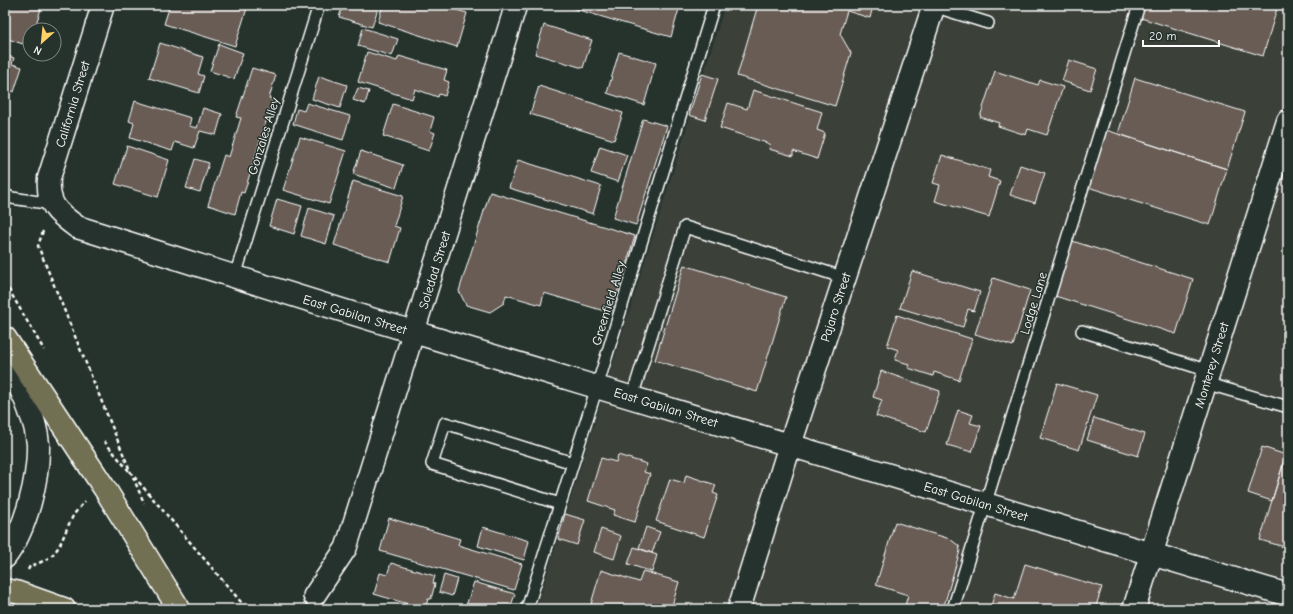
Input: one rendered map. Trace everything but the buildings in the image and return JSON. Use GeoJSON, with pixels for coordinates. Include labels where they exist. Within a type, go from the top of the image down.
{"type":"FeatureCollection","features":[{"type":"Feature","properties":{"kind":"main road"},"geometry":{"type":"LineString","coordinates":[[5,338],[105,489],[179,609]]}},
{"type":"Feature","properties":{"kind":"main road"},"geometry":{"type":"LineString","coordinates":[[5,590],[16,592],[64,609]]}},
{"type":"Feature","properties":{"kind":"street","name":"California Street"},"geometry":{"type":"LineString","coordinates":[[52,204],[48,192],[49,178],[103,5]]}},
{"type":"Feature","properties":{"kind":"street","name":"Soledad Street"},"geometry":{"type":"LineString","coordinates":[[314,596],[346,548],[516,5]]}},
{"type":"Feature","properties":{"kind":"street","name":"Pajaro Street"},"geometry":{"type":"LineString","coordinates":[[739,609],[790,445],[934,6]]}},
{"type":"Feature","properties":{"kind":"street","name":"Monterey Street"},"geometry":{"type":"LineString","coordinates":[[1134,609],[1207,377],[1282,160],[1288,121]]}},
{"type":"Feature","properties":{"kind":"street","name":"East Gabilan Street"},"geometry":{"type":"LineString","coordinates":[[52,204],[63,217],[77,227],[414,332],[986,504],[1152,552],[1288,595]]}},
{"type":"Feature","properties":{"kind":"street"},"geometry":{"type":"LineString","coordinates":[[5,356],[30,412],[38,443],[36,473],[30,503],[19,533],[5,557]]}},
{"type":"Feature","properties":{"kind":"lane","name":"Gonzales Alley"},"geometry":{"type":"LineString","coordinates":[[235,276],[320,5]]}},
{"type":"Feature","properties":{"kind":"lane","name":"Greenfield Alley"},"geometry":{"type":"LineString","coordinates":[[527,609],[598,387],[714,5]]}},
{"type":"Feature","properties":{"kind":"lane","name":"Lodge Lane"},"geometry":{"type":"LineString","coordinates":[[953,609],[1138,5]]}},
{"type":"Feature","properties":{"kind":"lane"},"geometry":{"type":"LineString","coordinates":[[934,6],[988,23]]}},
{"type":"Feature","properties":{"kind":"lane"},"geometry":{"type":"LineString","coordinates":[[5,195],[12,198],[52,204]]}},
{"type":"Feature","properties":{"kind":"lane"},"geometry":{"type":"LineString","coordinates":[[632,397],[685,227],[845,278]]}},
{"type":"Feature","properties":{"kind":"lane"},"geometry":{"type":"LineString","coordinates":[[1082,331],[1288,406]]}},
{"type":"Feature","properties":{"kind":"lane"},"geometry":{"type":"LineString","coordinates":[[560,504],[432,464],[444,423],[573,463]]}},
{"type":"Feature","properties":{"kind":"path"},"geometry":{"type":"LineString","coordinates":[[52,204],[38,246],[131,473]]}},
{"type":"Feature","properties":{"kind":"path"},"geometry":{"type":"LineString","coordinates":[[5,283],[47,354]]}},
{"type":"Feature","properties":{"kind":"path"},"geometry":{"type":"LineString","coordinates":[[103,440],[247,609]]}},
{"type":"Feature","properties":{"kind":"path"},"geometry":{"type":"LineString","coordinates":[[30,566],[41,563],[54,555],[61,544],[74,515],[85,501],[90,498]]}},
{"type":"Feature","properties":{"kind":"shaded area"},"geometry":{"type":"Polygon","coordinates":[[[725,5],[1288,5],[1288,609],[536,609],[725,5]]]}}]}
